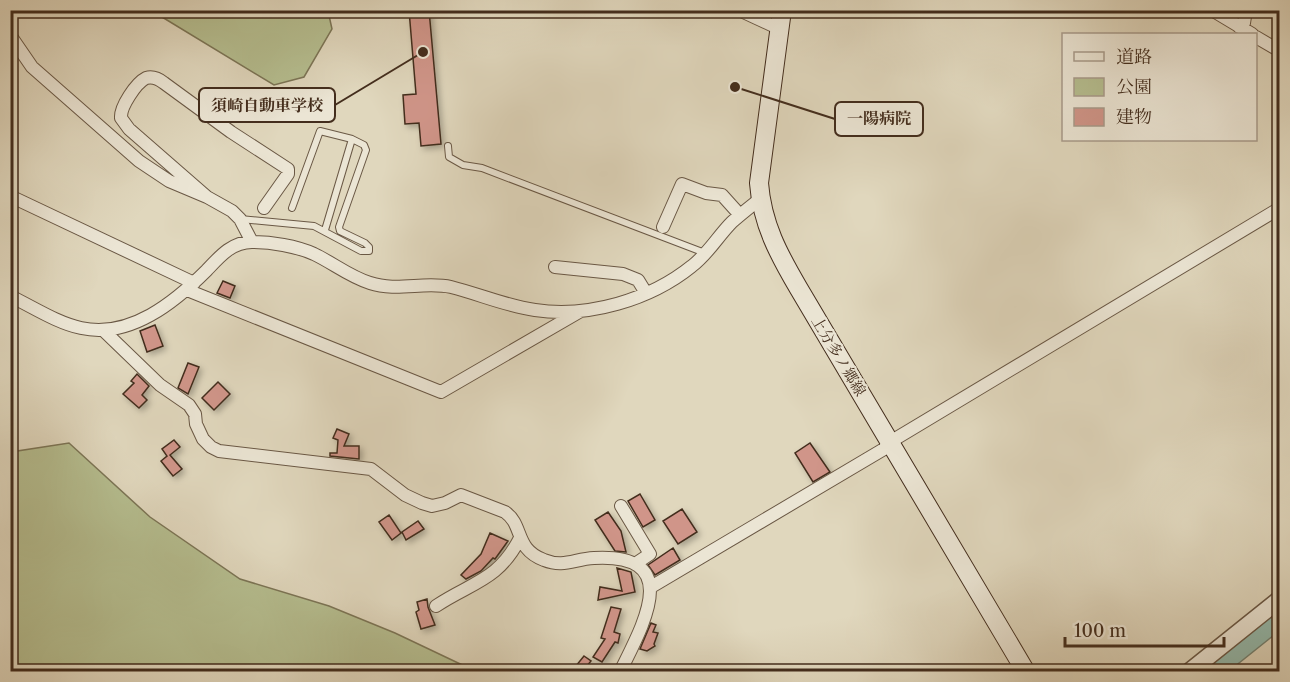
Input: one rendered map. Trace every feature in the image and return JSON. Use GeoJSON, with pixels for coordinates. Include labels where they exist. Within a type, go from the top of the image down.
{"type":"FeatureCollection","features":[{"type":"Feature","properties":{"kind":"main road","name":"上分多ノ郷線"},"geometry":{"type":"LineString","coordinates":[[781,20],[759,183],[760,200],[766,224],[776,250],[1026,672]]}},
{"type":"Feature","properties":{"kind":"street"},"geometry":{"type":"LineString","coordinates":[[739,10],[781,20]]}},
{"type":"Feature","properties":{"kind":"street"},"geometry":{"type":"LineString","coordinates":[[1212,10],[1249,33]]}},
{"type":"Feature","properties":{"kind":"street"},"geometry":{"type":"LineString","coordinates":[[1239,27],[1244,22],[1246,10]]}},
{"type":"Feature","properties":{"kind":"street"},"geometry":{"type":"LineString","coordinates":[[10,35],[32,67],[140,160],[170,181],[232,211],[240,219],[252,242]]}},
{"type":"Feature","properties":{"kind":"street"},"geometry":{"type":"LineString","coordinates":[[1257,38],[1280,51]]}},
{"type":"Feature","properties":{"kind":"street"},"geometry":{"type":"LineString","coordinates":[[207,197],[129,129],[121,118],[122,106],[146,78],[158,79],[231,132],[288,169],[288,174],[264,208]]}},
{"type":"Feature","properties":{"kind":"street"},"geometry":{"type":"LineString","coordinates":[[663,227],[682,184],[706,193],[722,195],[740,215]]}},
{"type":"Feature","properties":{"kind":"street"},"geometry":{"type":"LineString","coordinates":[[10,196],[191,286],[441,392],[582,310]]}},
{"type":"Feature","properties":{"kind":"street"},"geometry":{"type":"LineString","coordinates":[[10,296],[71,325],[87,329],[118,328],[165,307],[191,286],[224,252],[232,247],[252,242],[306,251],[376,285],[393,287],[442,285],[533,310],[558,312],[582,310],[616,303],[646,293],[683,273],[740,215],[760,200]]}},
{"type":"Feature","properties":{"kind":"street"},"geometry":{"type":"LineString","coordinates":[[651,587],[884,449],[890,442],[1280,208]]}},
{"type":"Feature","properties":{"kind":"street"},"geometry":{"type":"LineString","coordinates":[[555,267],[623,274],[638,280],[646,293]]}},
{"type":"Feature","properties":{"kind":"street"},"geometry":{"type":"LineString","coordinates":[[103,330],[160,385],[189,405],[195,414],[199,432],[211,447],[232,453],[371,469],[414,501],[432,506],[461,495],[508,513],[526,549],[555,564],[563,565],[588,558],[602,557],[618,558],[635,564],[649,579],[651,587],[643,624],[620,672]]}},
{"type":"Feature","properties":{"kind":"street"},"geometry":{"type":"LineString","coordinates":[[621,506],[650,554],[635,564]]}},
{"type":"Feature","properties":{"kind":"street"},"geometry":{"type":"LineString","coordinates":[[436,606],[495,572],[506,562],[520,538]]}},
{"type":"Feature","properties":{"kind":"street"},"geometry":{"type":"LineString","coordinates":[[1189,672],[1280,599]]}},
{"type":"Feature","properties":{"kind":"lane"},"geometry":{"type":"LineString","coordinates":[[240,219],[314,226],[361,251],[369,251],[365,243],[340,231],[339,227],[366,150],[364,145],[352,139],[320,131],[292,208]]}},
{"type":"Feature","properties":{"kind":"lane"},"geometry":{"type":"LineString","coordinates":[[325,230],[352,139]]}},
{"type":"Feature","properties":{"kind":"lane"},"geometry":{"type":"LineString","coordinates":[[448,146],[449,157],[463,165],[482,168],[705,253]]}},
{"type":"Feature","properties":{"kind":"green space"},"geometry":{"type":"Polygon","coordinates":[[[147,11],[328,11],[332,29],[304,77],[274,85],[162,17],[147,11]]]}},
{"type":"Feature","properties":{"kind":"green space"},"geometry":{"type":"Polygon","coordinates":[[[69,443],[150,517],[240,579],[329,606],[395,633],[475,671],[11,671],[11,452],[69,443]]]}},
{"type":"Feature","properties":{"kind":"water"},"geometry":{"type":"Polygon","coordinates":[[[1279,608],[1279,631],[1229,671],[1201,672],[1279,608]]]}},
{"type":"Feature","properties":{"kind":"building"},"geometry":{"type":"Polygon","coordinates":[[[409,10],[429,10],[441,144],[421,146],[419,123],[405,124],[403,95],[416,94],[409,10]]]}},
{"type":"Feature","properties":{"kind":"building"},"geometry":{"type":"Polygon","coordinates":[[[223,281],[235,286],[230,298],[217,293],[223,281]]]}},
{"type":"Feature","properties":{"kind":"building"},"geometry":{"type":"Polygon","coordinates":[[[155,325],[163,346],[147,352],[140,331],[155,325]]]}},
{"type":"Feature","properties":{"kind":"building"},"geometry":{"type":"Polygon","coordinates":[[[188,363],[199,367],[188,394],[178,388],[188,363]]]}},
{"type":"Feature","properties":{"kind":"building"},"geometry":{"type":"Polygon","coordinates":[[[137,374],[149,386],[142,395],[147,400],[139,408],[123,394],[134,383],[131,381],[137,374]]]}},
{"type":"Feature","properties":{"kind":"building"},"geometry":{"type":"Polygon","coordinates":[[[218,382],[230,394],[214,410],[202,398],[218,382]]]}},
{"type":"Feature","properties":{"kind":"building"},"geometry":{"type":"Polygon","coordinates":[[[337,429],[349,434],[344,446],[359,446],[359,459],[330,456],[330,453],[337,453],[338,440],[333,438],[337,429]]]}},
{"type":"Feature","properties":{"kind":"building"},"geometry":{"type":"Polygon","coordinates":[[[174,440],[180,447],[170,455],[182,469],[173,476],[161,461],[167,456],[162,449],[174,440]]]}},
{"type":"Feature","properties":{"kind":"building"},"geometry":{"type":"Polygon","coordinates":[[[810,443],[830,472],[813,482],[795,453],[810,443]]]}},
{"type":"Feature","properties":{"kind":"building"},"geometry":{"type":"Polygon","coordinates":[[[640,494],[655,520],[643,527],[628,501],[640,494]]]}},
{"type":"Feature","properties":{"kind":"building"},"geometry":{"type":"Polygon","coordinates":[[[682,509],[697,532],[678,544],[663,521],[682,509]]]}},
{"type":"Feature","properties":{"kind":"building"},"geometry":{"type":"Polygon","coordinates":[[[608,512],[621,531],[626,552],[615,551],[595,520],[608,512]]]}},
{"type":"Feature","properties":{"kind":"building"},"geometry":{"type":"Polygon","coordinates":[[[389,515],[401,533],[392,540],[379,522],[389,515]]]}},
{"type":"Feature","properties":{"kind":"building"},"geometry":{"type":"Polygon","coordinates":[[[418,521],[424,529],[406,540],[402,532],[418,521]]]}},
{"type":"Feature","properties":{"kind":"building"},"geometry":{"type":"Polygon","coordinates":[[[490,533],[508,541],[495,559],[493,558],[481,571],[466,579],[461,575],[481,554],[490,533]]]}},
{"type":"Feature","properties":{"kind":"building"},"geometry":{"type":"Polygon","coordinates":[[[673,548],[680,560],[655,575],[648,565],[673,548]]]}},
{"type":"Feature","properties":{"kind":"building"},"geometry":{"type":"Polygon","coordinates":[[[617,568],[631,572],[635,592],[598,600],[600,587],[622,591],[617,568]]]}},
{"type":"Feature","properties":{"kind":"building"},"geometry":{"type":"Polygon","coordinates":[[[427,599],[435,625],[421,629],[416,612],[419,610],[417,602],[427,599]]]}},
{"type":"Feature","properties":{"kind":"building"},"geometry":{"type":"Polygon","coordinates":[[[611,607],[621,609],[614,632],[620,634],[618,643],[615,642],[602,662],[593,657],[605,639],[601,638],[611,607]]]}},
{"type":"Feature","properties":{"kind":"building"},"geometry":{"type":"Polygon","coordinates":[[[651,623],[656,625],[653,632],[658,633],[655,646],[647,651],[640,649],[651,623]]]}},
{"type":"Feature","properties":{"kind":"building"},"geometry":{"type":"Polygon","coordinates":[[[584,656],[591,661],[582,672],[571,672],[584,656]]]}},
{"type":"Feature","properties":{"kind":"place","name":"須崎自動車学校"},"geometry":{"type":"Point","coordinates":[423,52]}},
{"type":"Feature","properties":{"kind":"place","name":"一陽病院"},"geometry":{"type":"Point","coordinates":[735,87]}}]}
